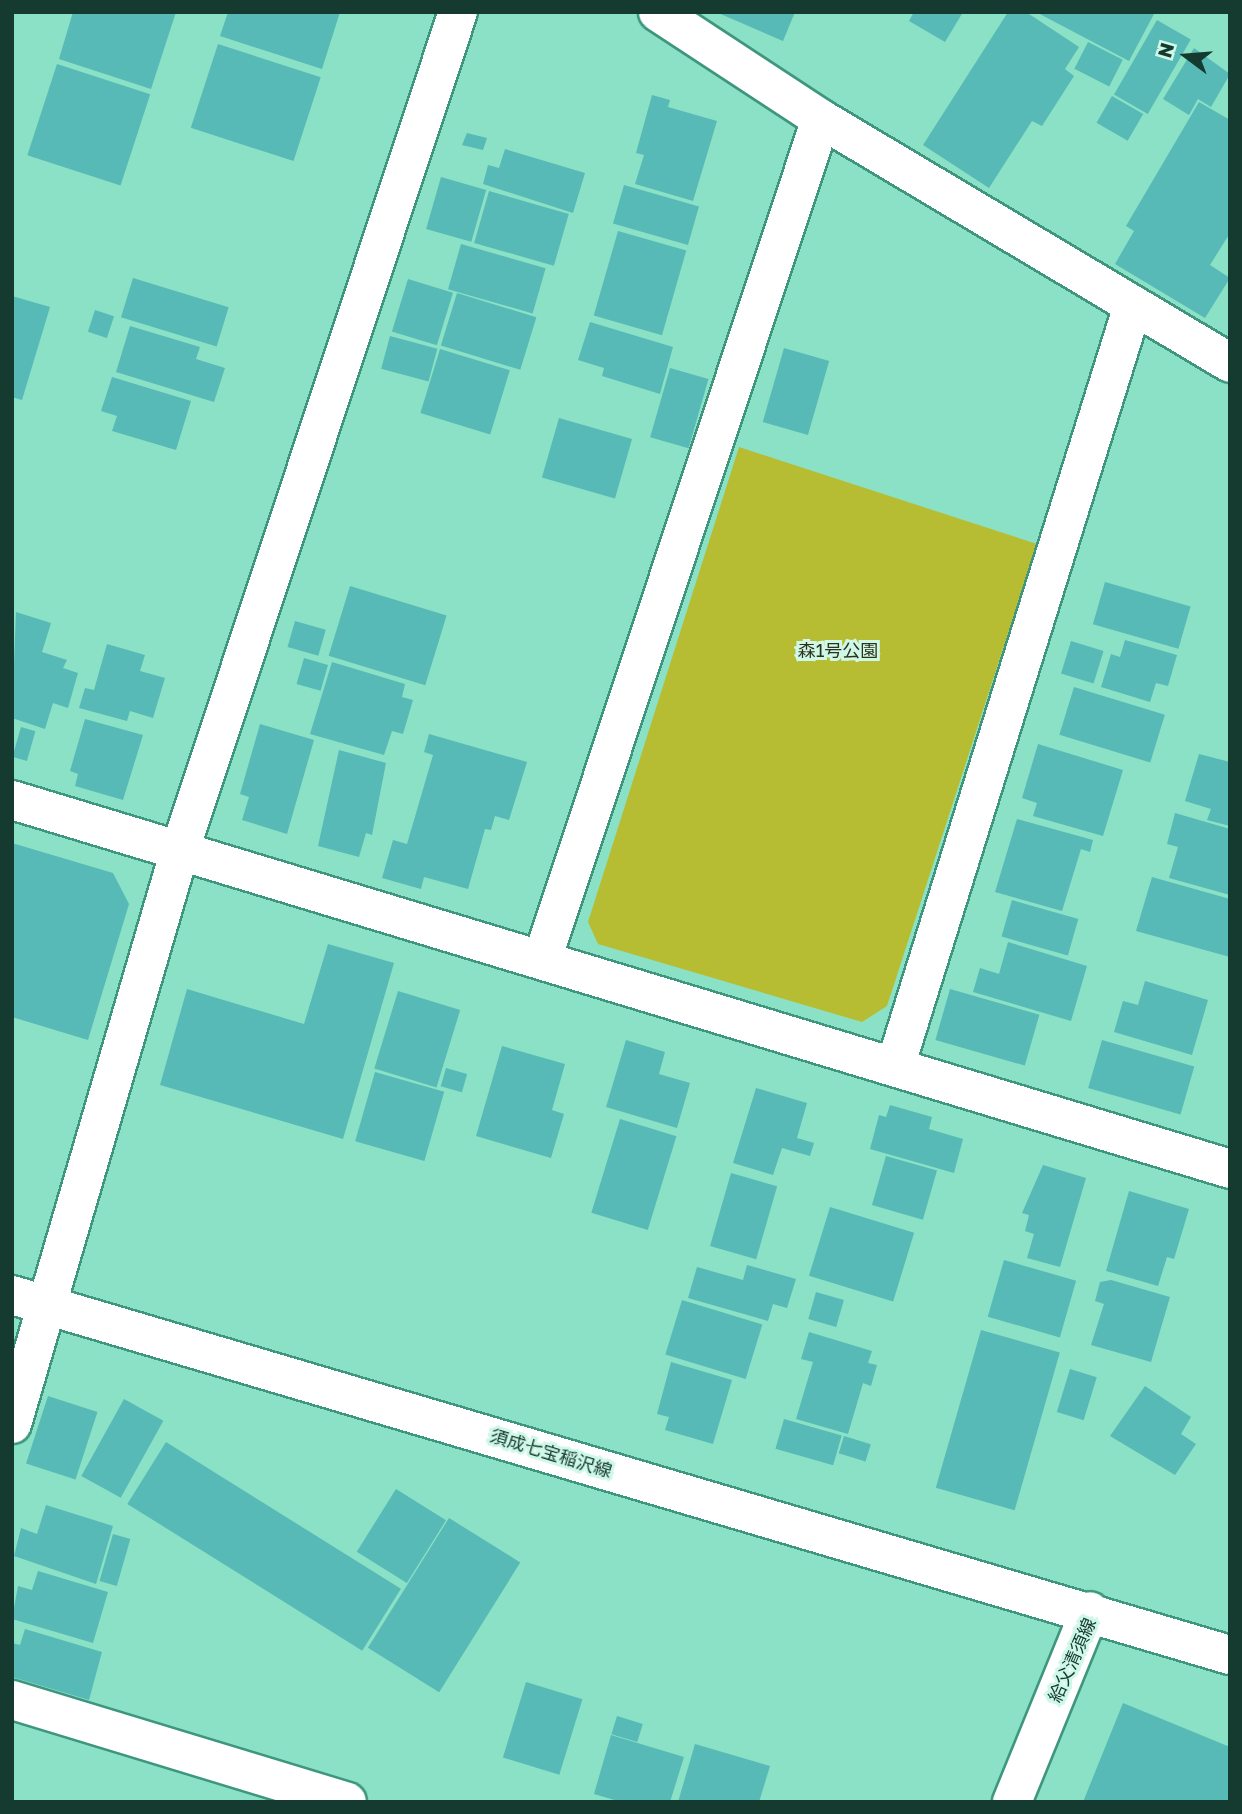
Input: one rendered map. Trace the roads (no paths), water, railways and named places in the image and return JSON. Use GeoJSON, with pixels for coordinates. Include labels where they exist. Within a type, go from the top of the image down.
{"type":"FeatureCollection","features":[{"type":"Feature","properties":{"kind":"street"},"geometry":{"type":"LineString","coordinates":[[12,1424],[29,1300],[458,12]]}},
{"type":"Feature","properties":{"kind":"street"},"geometry":{"type":"LineString","coordinates":[[658,12],[821,119],[1230,363]]}},
{"type":"Feature","properties":{"kind":"street"},"geometry":{"type":"LineString","coordinates":[[542,960],[821,119]]}},
{"type":"Feature","properties":{"kind":"street"},"geometry":{"type":"LineString","coordinates":[[895,1067],[1133,305]]}},
{"type":"Feature","properties":{"kind":"street"},"geometry":{"type":"LineString","coordinates":[[12,800],[1230,1169]]}},
{"type":"Feature","properties":{"kind":"street","name":"須成七宝稲沢線"},"geometry":{"type":"LineString","coordinates":[[29,1300],[1090,1611]]}},
{"type":"Feature","properties":{"kind":"street","name":"給父清須線"},"geometry":{"type":"LineString","coordinates":[[1012,1802],[1090,1611],[1230,1655]]}},
{"type":"Feature","properties":{"kind":"street"},"geometry":{"type":"LineString","coordinates":[[12,1700],[348,1802]]}},
{"type":"Feature","properties":{"kind":"park label","name":"森1号公園"},"geometry":{"type":"Point","coordinates":[838,650]}}]}
